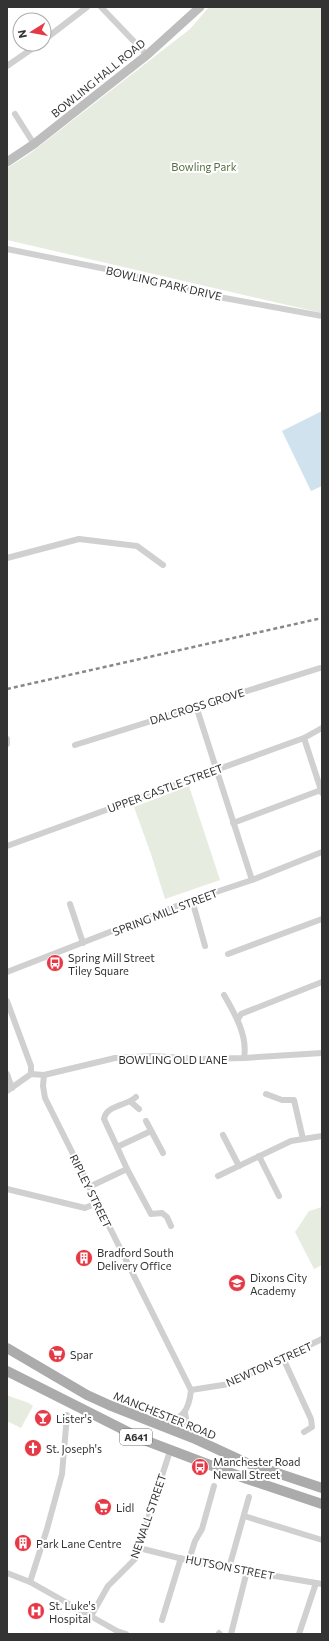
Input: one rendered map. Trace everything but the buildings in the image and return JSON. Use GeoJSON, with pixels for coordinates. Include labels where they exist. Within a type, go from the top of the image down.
{"type":"FeatureCollection","features":[{"type":"Feature","properties":{"kind":"main road","name":"MANCHESTER ROAD"},"geometry":{"type":"LineString","coordinates":[[7,1348],[87,1395],[193,1438],[247,1463],[322,1488]]}},
{"type":"Feature","properties":{"kind":"main road","name":"A641"},"geometry":{"type":"LineString","coordinates":[[8,1371],[109,1423],[170,1451],[247,1480],[322,1504]]}},
{"type":"Feature","properties":{"kind":"street"},"geometry":{"type":"LineString","coordinates":[[52,34],[87,7]]}},
{"type":"Feature","properties":{"kind":"street"},"geometry":{"type":"LineString","coordinates":[[101,7],[147,55]]}},
{"type":"Feature","properties":{"kind":"street","name":"BOWLING HALL ROAD"},"geometry":{"type":"LineString","coordinates":[[7,162],[34,144],[147,55],[197,8]]}},
{"type":"Feature","properties":{"kind":"street"},"geometry":{"type":"LineString","coordinates":[[7,66],[27,52]]}},
{"type":"Feature","properties":{"kind":"street"},"geometry":{"type":"LineString","coordinates":[[15,114],[34,144]]}},
{"type":"Feature","properties":{"kind":"street","name":"BOWLING PARK DRIVE"},"geometry":{"type":"LineString","coordinates":[[7,249],[106,269],[208,294],[322,316]]}},
{"type":"Feature","properties":{"kind":"street"},"geometry":{"type":"LineString","coordinates":[[7,558],[79,539],[136,546],[163,565]]}},
{"type":"Feature","properties":{"kind":"street","name":"DALCROSS GROVE"},"geometry":{"type":"LineString","coordinates":[[75,745],[320,668]]}},
{"type":"Feature","properties":{"kind":"street"},"geometry":{"type":"LineString","coordinates":[[196,706],[252,880]]}},
{"type":"Feature","properties":{"kind":"street","name":"UPPER CASTLE STREET"},"geometry":{"type":"LineString","coordinates":[[7,846],[304,738],[322,728]]}},
{"type":"Feature","properties":{"kind":"street"},"geometry":{"type":"LineString","coordinates":[[234,822],[322,792],[304,738]]}},
{"type":"Feature","properties":{"kind":"street"},"geometry":{"type":"LineString","coordinates":[[7,739],[7,744]]}},
{"type":"Feature","properties":{"kind":"street","name":"SPRING MILL STREET"},"geometry":{"type":"LineString","coordinates":[[7,972],[192,900],[252,880],[322,852]]}},
{"type":"Feature","properties":{"kind":"street"},"geometry":{"type":"LineString","coordinates":[[192,900],[205,946]]}},
{"type":"Feature","properties":{"kind":"street"},"geometry":{"type":"LineString","coordinates":[[70,904],[83,943]]}},
{"type":"Feature","properties":{"kind":"street"},"geometry":{"type":"LineString","coordinates":[[228,954],[322,918]]}},
{"type":"Feature","properties":{"kind":"street"},"geometry":{"type":"LineString","coordinates":[[238,1019],[240,1014],[322,982]]}},
{"type":"Feature","properties":{"kind":"street"},"geometry":{"type":"LineString","coordinates":[[224,995],[238,1019],[245,1050],[244,1058]]}},
{"type":"Feature","properties":{"kind":"street"},"geometry":{"type":"LineString","coordinates":[[7,1001],[31,1066],[31,1074],[10,1090],[7,1074]]}},
{"type":"Feature","properties":{"kind":"street","name":"BOWLING OLD LANE"},"geometry":{"type":"LineString","coordinates":[[31,1074],[44,1075],[96,1062],[131,1057],[244,1058],[322,1053]]}},
{"type":"Feature","properties":{"kind":"street","name":"RIPLEY STREET"},"geometry":{"type":"LineString","coordinates":[[44,1075],[43,1086],[45,1098],[191,1390]]}},
{"type":"Feature","properties":{"kind":"street"},"geometry":{"type":"LineString","coordinates":[[266,1094],[282,1100],[294,1100],[303,1139]]}},
{"type":"Feature","properties":{"kind":"street"},"geometry":{"type":"LineString","coordinates":[[140,1109],[133,1099],[110,1109],[104,1114],[104,1118],[150,1217],[162,1213],[167,1217],[171,1226]]}},
{"type":"Feature","properties":{"kind":"street"},"geometry":{"type":"LineString","coordinates":[[146,1121],[163,1153]]}},
{"type":"Feature","properties":{"kind":"street"},"geometry":{"type":"LineString","coordinates":[[117,1148],[151,1131]]}},
{"type":"Feature","properties":{"kind":"street"},"geometry":{"type":"LineString","coordinates":[[224,1135],[239,1166]]}},
{"type":"Feature","properties":{"kind":"street"},"geometry":{"type":"LineString","coordinates":[[218,1176],[291,1141],[322,1136]]}},
{"type":"Feature","properties":{"kind":"street"},"geometry":{"type":"LineString","coordinates":[[258,1156],[279,1196]]}},
{"type":"Feature","properties":{"kind":"street"},"geometry":{"type":"LineString","coordinates":[[89,1187],[127,1169]]}},
{"type":"Feature","properties":{"kind":"street"},"geometry":{"type":"LineString","coordinates":[[7,1189],[85,1208],[97,1204]]}},
{"type":"Feature","properties":{"kind":"street","name":"NEWTON STREET"},"geometry":{"type":"LineString","coordinates":[[191,1390],[229,1384],[322,1339]]}},
{"type":"Feature","properties":{"kind":"street"},"geometry":{"type":"LineString","coordinates":[[283,1358],[311,1419],[312,1427],[304,1432]]}},
{"type":"Feature","properties":{"kind":"street"},"geometry":{"type":"LineString","coordinates":[[160,1425],[177,1419],[185,1413],[189,1405],[191,1390]]}},
{"type":"Feature","properties":{"kind":"street"},"geometry":{"type":"LineString","coordinates":[[185,1413],[188,1428],[193,1438]]}},
{"type":"Feature","properties":{"kind":"street"},"geometry":{"type":"LineString","coordinates":[[30,1582],[48,1529],[62,1474],[67,1415]]}},
{"type":"Feature","properties":{"kind":"street","name":"NEWALL STREET"},"geometry":{"type":"LineString","coordinates":[[91,1616],[108,1586],[135,1559],[170,1451]]}},
{"type":"Feature","properties":{"kind":"street"},"geometry":{"type":"LineString","coordinates":[[189,1560],[195,1541],[202,1529],[214,1486]]}},
{"type":"Feature","properties":{"kind":"street"},"geometry":{"type":"LineString","coordinates":[[229,1568],[249,1497]]}},
{"type":"Feature","properties":{"kind":"street"},"geometry":{"type":"LineString","coordinates":[[244,1516],[322,1540]]}},
{"type":"Feature","properties":{"kind":"street","name":"HUTSON STREET"},"geometry":{"type":"LineString","coordinates":[[139,1548],[189,1560],[319,1584]]}},
{"type":"Feature","properties":{"kind":"street"},"geometry":{"type":"LineString","coordinates":[[162,1620],[181,1558]]}},
{"type":"Feature","properties":{"kind":"street"},"geometry":{"type":"LineString","coordinates":[[231,1634],[247,1571]]}},
{"type":"Feature","properties":{"kind":"street"},"geometry":{"type":"LineString","coordinates":[[7,1572],[30,1582],[116,1631],[126,1634]]}},
{"type":"Feature","properties":{"kind":"street"},"geometry":{"type":"LineString","coordinates":[[300,1634],[319,1584]]}},
{"type":"Feature","properties":{"kind":"green space","name":"Bowling Park"},"geometry":{"type":"Polygon","coordinates":[[[209,7],[322,7],[322,313],[7,240],[7,168],[28,155],[190,29],[209,7]]]}},
{"type":"Feature","properties":{"kind":"green space"},"geometry":{"type":"Polygon","coordinates":[[[189,786],[220,880],[165,899],[134,807],[189,786]]]}},
{"type":"Feature","properties":{"kind":"green space"},"geometry":{"type":"Polygon","coordinates":[[[322,1207],[322,1265],[314,1269],[295,1232],[309,1211],[322,1207]]]}},
{"type":"Feature","properties":{"kind":"green space"},"geometry":{"type":"Polygon","coordinates":[[[7,1395],[33,1406],[21,1428],[7,1421],[7,1395]]]}},
{"type":"Feature","properties":{"kind":"water"},"geometry":{"type":"Polygon","coordinates":[[[322,411],[322,486],[311,491],[282,431],[322,411]]]}},
{"type":"Feature","properties":{"kind":"railway"},"geometry":{"type":"LineString","coordinates":[[7,689],[322,618]]}},
{"type":"Feature","properties":{"kind":"place","name":"Spring Mill Street Tiley Square"},"geometry":{"type":"Point","coordinates":[55,963]}},
{"type":"Feature","properties":{"kind":"place","name":"Bradford South Delivery Office"},"geometry":{"type":"Point","coordinates":[84,1258]}},
{"type":"Feature","properties":{"kind":"place","name":"Dixons City Academy"},"geometry":{"type":"Point","coordinates":[237,1283]}},
{"type":"Feature","properties":{"kind":"place","name":"Spar"},"geometry":{"type":"Point","coordinates":[57,1354]}},
{"type":"Feature","properties":{"kind":"place","name":"Lister's"},"geometry":{"type":"Point","coordinates":[43,1418]}},
{"type":"Feature","properties":{"kind":"place","name":"St. Joseph's"},"geometry":{"type":"Point","coordinates":[33,1448]}},
{"type":"Feature","properties":{"kind":"place","name":"Manchester Road Newall Street"},"geometry":{"type":"Point","coordinates":[200,1467]}},
{"type":"Feature","properties":{"kind":"place","name":"Lidl"},"geometry":{"type":"Point","coordinates":[103,1507]}},
{"type":"Feature","properties":{"kind":"place","name":"Park Lane Centre"},"geometry":{"type":"Point","coordinates":[23,1543]}},
{"type":"Feature","properties":{"kind":"place","name":"St. Luke's Hospital"},"geometry":{"type":"Point","coordinates":[36,1611]}}]}
